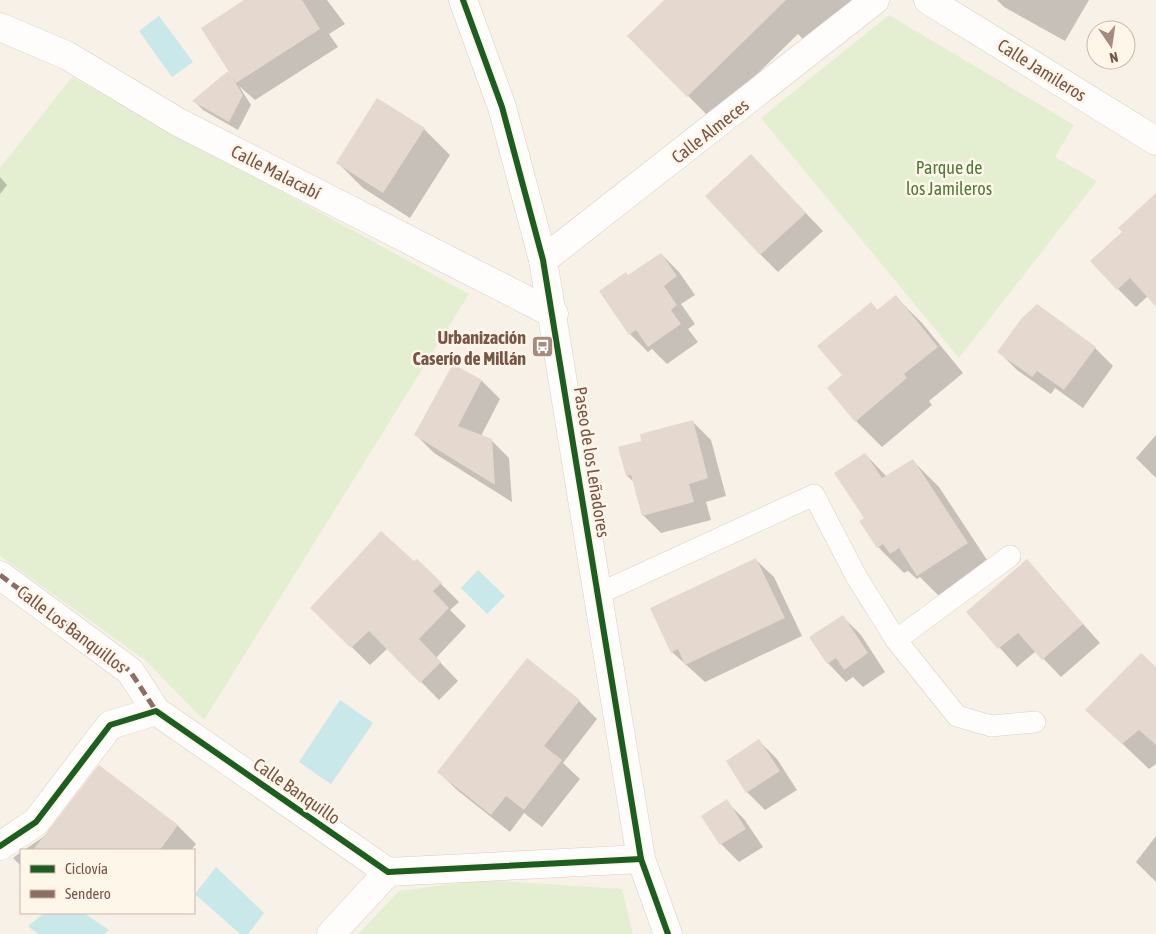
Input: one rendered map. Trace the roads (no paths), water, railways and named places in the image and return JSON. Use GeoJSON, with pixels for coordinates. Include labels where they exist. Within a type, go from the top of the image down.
{"type":"FeatureCollection","features":[{"type":"Feature","properties":{"kind":"street","name":"Paseo de los Leñadores"},"geometry":{"type":"LineString","coordinates":[[463,0],[502,106],[543,260],[554,314],[641,859],[668,934]]}},
{"type":"Feature","properties":{"kind":"street","name":"Calle Almeces"},"geometry":{"type":"LineString","coordinates":[[543,260],[875,0]]}},
{"type":"Feature","properties":{"kind":"street","name":"Calle Jamileros"},"geometry":{"type":"LineString","coordinates":[[928,0],[1156,141]]}},
{"type":"Feature","properties":{"kind":"street","name":"Calle Malacabí"},"geometry":{"type":"LineString","coordinates":[[0,27],[66,55],[178,122],[554,314]]}},
{"type":"Feature","properties":{"kind":"street","name":"Calle Los Banquillos"},"geometry":{"type":"LineString","coordinates":[[0,575],[130,671],[156,711]]}},
{"type":"Feature","properties":{"kind":"street"},"geometry":{"type":"LineString","coordinates":[[0,846],[36,822],[110,725],[156,711]]}},
{"type":"Feature","properties":{"kind":"street","name":"Calle Banquillo"},"geometry":{"type":"LineString","coordinates":[[156,711],[388,872]]}},
{"type":"Feature","properties":{"kind":"street"},"geometry":{"type":"LineString","coordinates":[[331,934],[388,872],[641,859]]}},
{"type":"Feature","properties":{"kind":"lane"},"geometry":{"type":"LineString","coordinates":[[598,594],[814,495],[856,576],[896,640],[957,716],[991,726],[1034,722]]}},
{"type":"Feature","properties":{"kind":"lane"},"geometry":{"type":"LineString","coordinates":[[896,640],[1010,556]]}},
{"type":"Feature","properties":{"kind":"water"},"geometry":{"type":"Polygon","coordinates":[[[159,16],[193,62],[172,77],[139,31],[159,16]]]}},
{"type":"Feature","properties":{"kind":"water"},"geometry":{"type":"Polygon","coordinates":[[[478,570],[505,596],[487,614],[461,588],[478,570]]]}},
{"type":"Feature","properties":{"kind":"water"},"geometry":{"type":"Polygon","coordinates":[[[340,700],[373,723],[331,784],[299,762],[340,700]]]}},
{"type":"Feature","properties":{"kind":"water"},"geometry":{"type":"Polygon","coordinates":[[[216,867],[264,913],[248,934],[240,934],[195,894],[216,867]]]}},
{"type":"Feature","properties":{"kind":"water"},"geometry":{"type":"Polygon","coordinates":[[[44,914],[85,914],[109,930],[104,934],[38,934],[28,926],[44,914]]]}},
{"type":"Feature","properties":{"kind":"place","name":"Urbanización Caserío de Millán"},"geometry":{"type":"Point","coordinates":[542,347]}},
{"type":"Feature","properties":{"kind":"park label","name":"Parque de los Jamileros"},"geometry":{"type":"Point","coordinates":[949,177]}}]}
